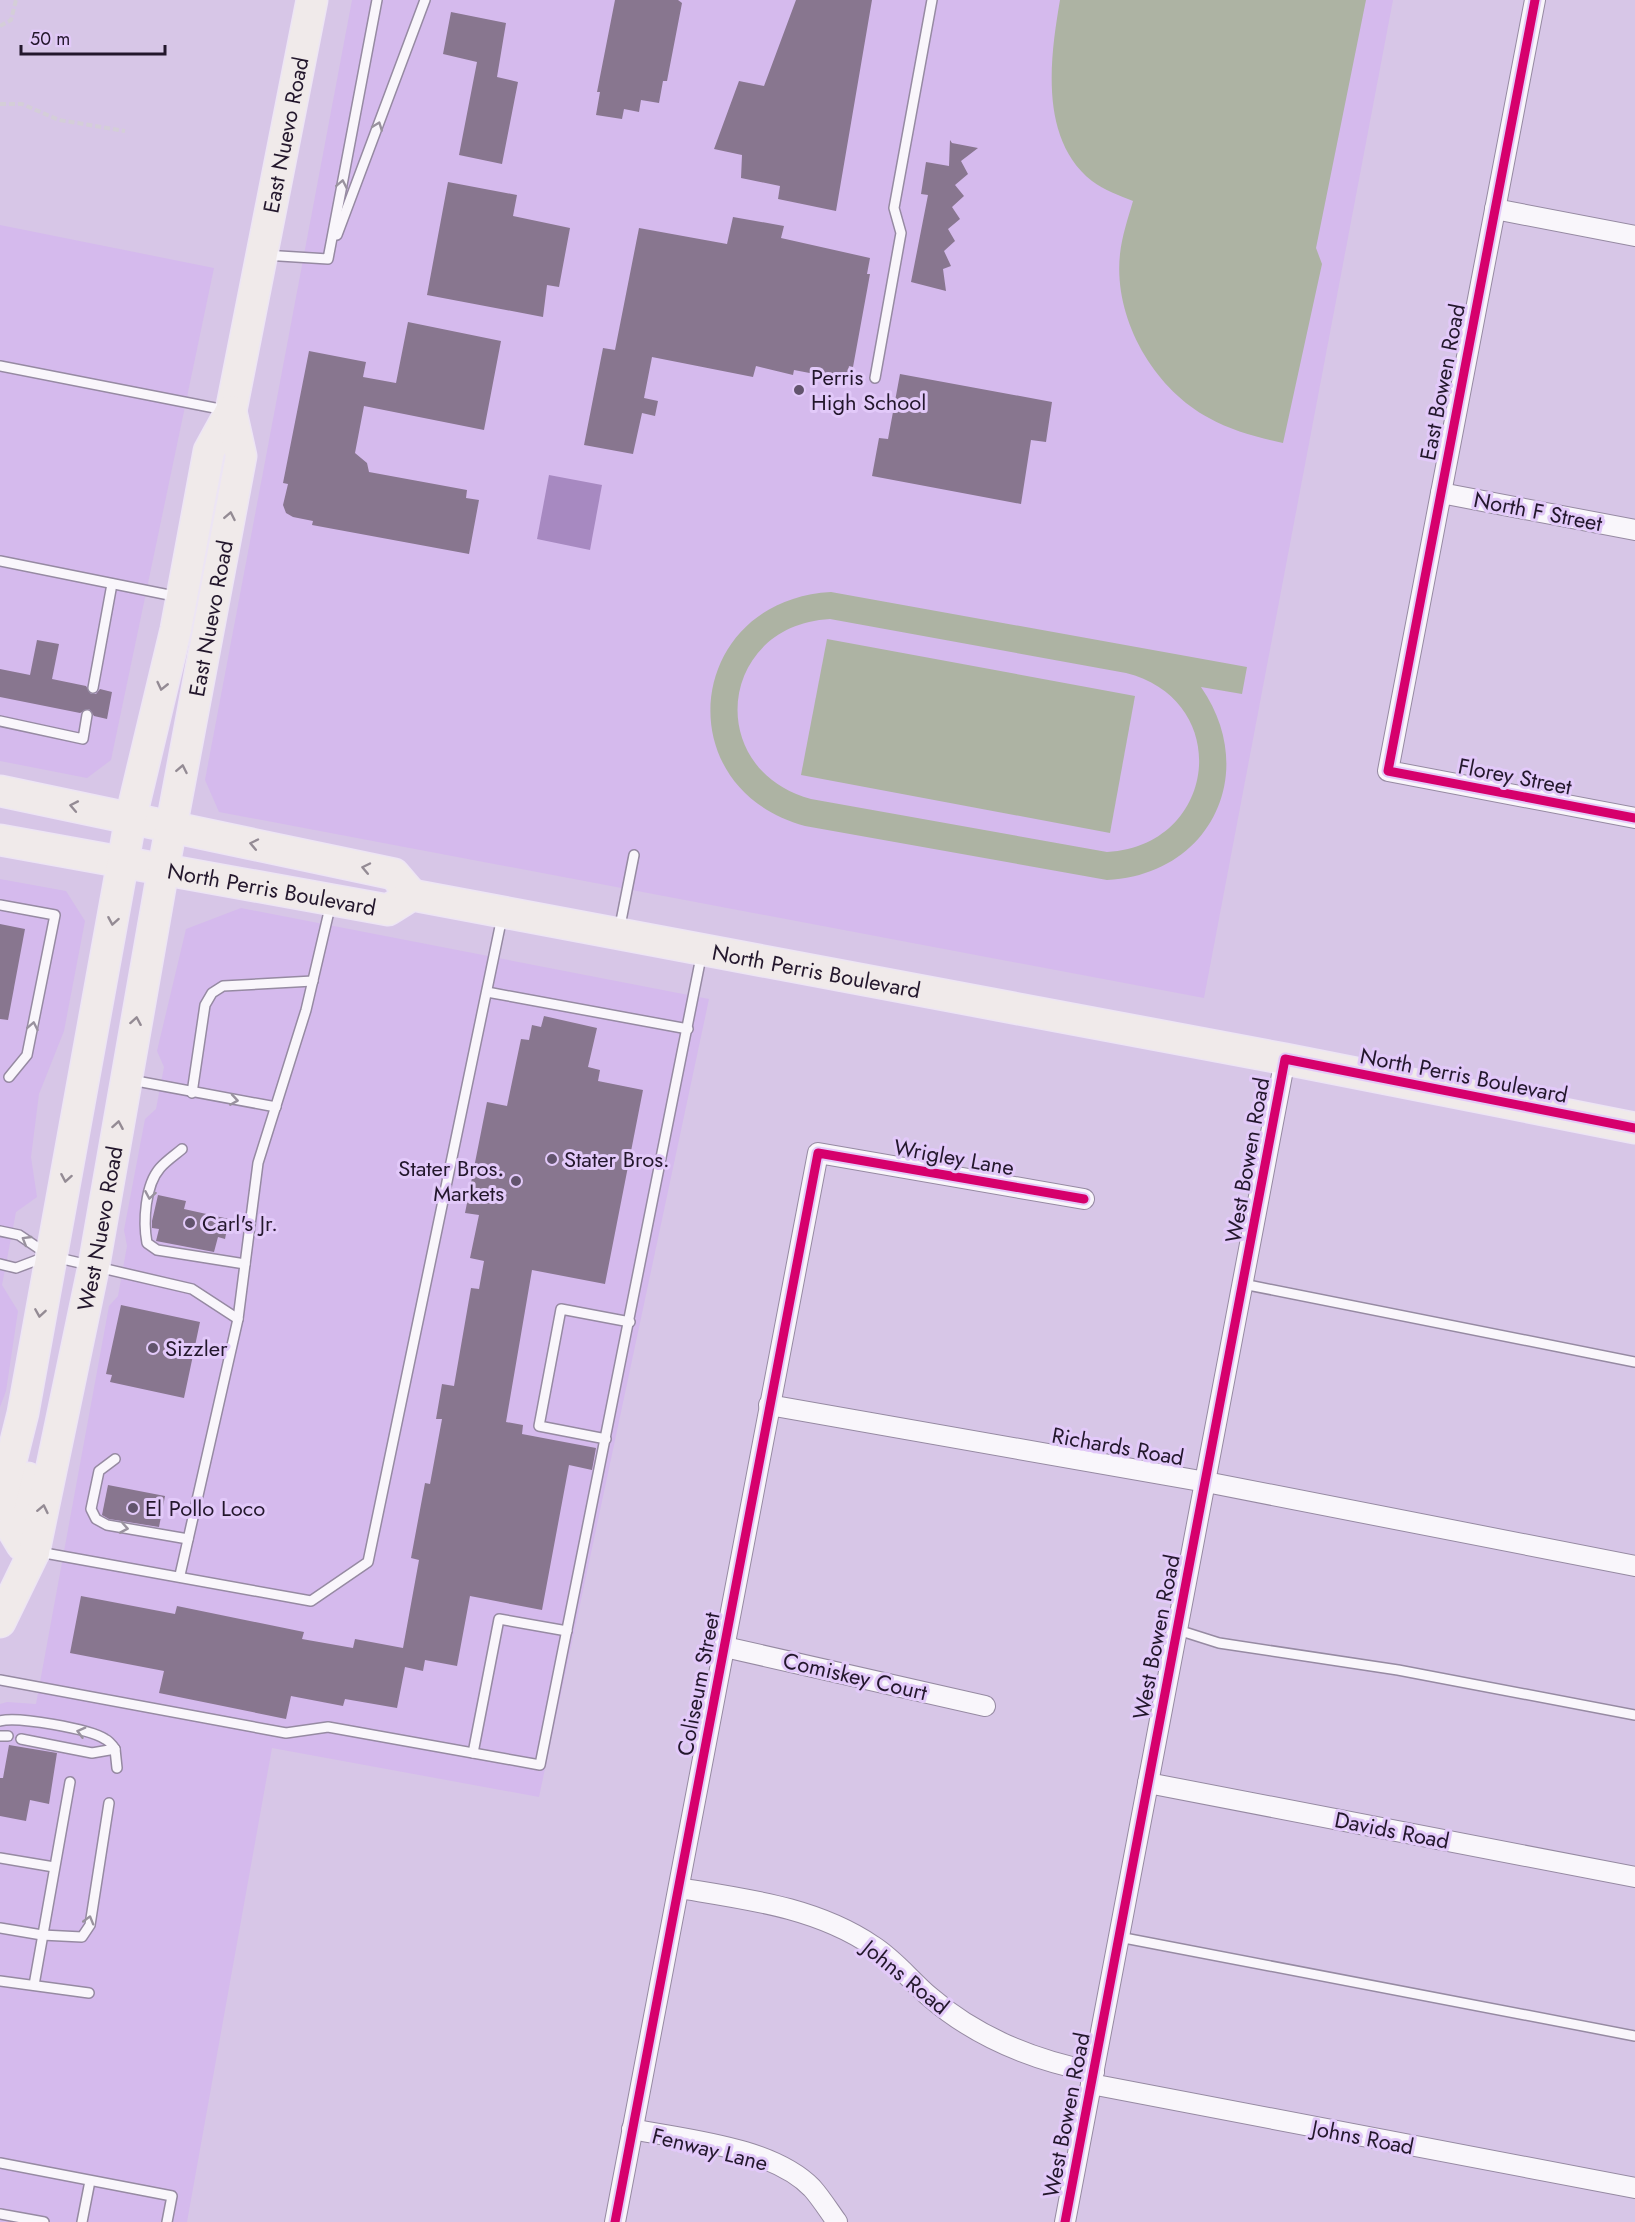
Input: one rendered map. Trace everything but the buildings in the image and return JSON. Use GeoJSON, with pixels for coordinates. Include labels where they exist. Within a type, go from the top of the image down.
{"type":"FeatureCollection","features":[{"type":"Feature","properties":{"kind":"main road","name":"East Nuevo Road"},"geometry":{"type":"LineString","coordinates":[[123,864],[131,818],[182,597],[209,451],[231,411],[312,0]]}},
{"type":"Feature","properties":{"kind":"main road","name":"East Nuevo Road"},"geometry":{"type":"LineString","coordinates":[[171,827],[241,456],[231,411]]}},
{"type":"Feature","properties":{"kind":"main road","name":"North Perris Boulevard"},"geometry":{"type":"LineString","coordinates":[[0,791],[394,874],[412,895],[1285,1059],[1635,1128]]}},
{"type":"Feature","properties":{"kind":"main road","name":"West Nuevo Road"},"geometry":{"type":"LineString","coordinates":[[0,1622],[34,1551],[93,1265],[171,827]]}},
{"type":"Feature","properties":{"kind":"main road","name":"North Perris Boulevard"},"geometry":{"type":"LineString","coordinates":[[0,840],[388,910],[412,895]]}},
{"type":"Feature","properties":{"kind":"main road","name":"West Nuevo Road"},"geometry":{"type":"LineString","coordinates":[[0,1505],[23,1413],[123,864]]}},
{"type":"Feature","properties":{"kind":"main road"},"geometry":{"type":"LineString","coordinates":[[23,1413],[34,1433],[32,1464],[13,1530],[22,1545],[34,1551]]}},
{"type":"Feature","properties":{"kind":"street","name":"East Bowen Road"},"geometry":{"type":"LineString","coordinates":[[1388,771],[1535,0]]}},
{"type":"Feature","properties":{"kind":"street"},"geometry":{"type":"LineString","coordinates":[[1495,209],[1635,236]]}},
{"type":"Feature","properties":{"kind":"street","name":"North F Street"},"geometry":{"type":"LineString","coordinates":[[1441,492],[1635,530]]}},
{"type":"Feature","properties":{"kind":"street","name":"Florey Street"},"geometry":{"type":"LineString","coordinates":[[1388,771],[1635,818]]}},
{"type":"Feature","properties":{"kind":"street","name":"West Bowen Road"},"geometry":{"type":"LineString","coordinates":[[1065,2222],[1285,1059]]}},
{"type":"Feature","properties":{"kind":"street","name":"Wrigley Lane"},"geometry":{"type":"LineString","coordinates":[[818,1153],[1084,1199]]}},
{"type":"Feature","properties":{"kind":"street","name":"Coliseum Street"},"geometry":{"type":"LineString","coordinates":[[615,2222],[818,1153]]}},
{"type":"Feature","properties":{"kind":"street","name":"Richards Road"},"geometry":{"type":"LineString","coordinates":[[769,1405],[1206,1482],[1635,1566]]}},
{"type":"Feature","properties":{"kind":"street","name":"Comiskey Court"},"geometry":{"type":"LineString","coordinates":[[725,1647],[986,1706]]}},
{"type":"Feature","properties":{"kind":"street","name":"Davids Road"},"geometry":{"type":"LineString","coordinates":[[1148,1783],[1635,1877]]}},
{"type":"Feature","properties":{"kind":"street","name":"Johns Road"},"geometry":{"type":"LineString","coordinates":[[679,1888],[760,1902],[832,1923],[873,1945],[963,2023],[1023,2052],[1092,2078],[1635,2188]]}},
{"type":"Feature","properties":{"kind":"street","name":"Fenway Lane"},"geometry":{"type":"LineString","coordinates":[[632,2129],[741,2152],[774,2164],[812,2188],[837,2222]]}},
{"type":"Feature","properties":{"kind":"lane"},"geometry":{"type":"LineString","coordinates":[[328,259],[377,0]]}},
{"type":"Feature","properties":{"kind":"lane"},"geometry":{"type":"LineString","coordinates":[[328,259],[425,0]]}},
{"type":"Feature","properties":{"kind":"lane"},"geometry":{"type":"LineString","coordinates":[[875,378],[901,233],[894,208],[932,0]]}},
{"type":"Feature","properties":{"kind":"lane"},"geometry":{"type":"LineString","coordinates":[[262,255],[328,259]]}},
{"type":"Feature","properties":{"kind":"lane"},"geometry":{"type":"LineString","coordinates":[[0,366],[231,411]]}},
{"type":"Feature","properties":{"kind":"lane"},"geometry":{"type":"LineString","coordinates":[[0,561],[182,597]]}},
{"type":"Feature","properties":{"kind":"lane"},"geometry":{"type":"LineString","coordinates":[[93,688],[112,584]]}},
{"type":"Feature","properties":{"kind":"lane"},"geometry":{"type":"LineString","coordinates":[[0,721],[83,739],[87,715]]}},
{"type":"Feature","properties":{"kind":"lane"},"geometry":{"type":"LineString","coordinates":[[618,933],[634,855]]}},
{"type":"Feature","properties":{"kind":"lane"},"geometry":{"type":"LineString","coordinates":[[180,1575],[238,1319],[258,1163],[313,981],[332,900]]}},
{"type":"Feature","properties":{"kind":"lane"},"geometry":{"type":"LineString","coordinates":[[0,905],[55,915],[27,1056],[9,1077]]}},
{"type":"Feature","properties":{"kind":"lane"},"geometry":{"type":"LineString","coordinates":[[34,1551],[311,1600],[368,1562],[503,912]]}},
{"type":"Feature","properties":{"kind":"lane"},"geometry":{"type":"LineString","coordinates":[[0,1680],[286,1733],[328,1727],[540,1765],[630,1322],[702,949]]}},
{"type":"Feature","properties":{"kind":"lane"},"geometry":{"type":"LineString","coordinates":[[192,1093],[205,1005],[212,993],[223,986],[313,981]]}},
{"type":"Feature","properties":{"kind":"lane"},"geometry":{"type":"LineString","coordinates":[[487,992],[688,1029]]}},
{"type":"Feature","properties":{"kind":"lane"},"geometry":{"type":"LineString","coordinates":[[126,1079],[276,1107]]}},
{"type":"Feature","properties":{"kind":"lane"},"geometry":{"type":"LineString","coordinates":[[182,1149],[158,1170],[151,1185],[144,1228],[147,1243],[157,1250],[245,1264]]}},
{"type":"Feature","properties":{"kind":"lane"},"geometry":{"type":"LineString","coordinates":[[0,1232],[19,1235],[50,1256],[192,1289],[238,1319]]}},
{"type":"Feature","properties":{"kind":"lane"},"geometry":{"type":"LineString","coordinates":[[0,1264],[16,1268],[50,1256]]}},
{"type":"Feature","properties":{"kind":"lane"},"geometry":{"type":"LineString","coordinates":[[1244,1284],[1635,1362]]}},
{"type":"Feature","properties":{"kind":"lane"},"geometry":{"type":"LineString","coordinates":[[606,1439],[539,1426],[561,1309],[630,1322]]}},
{"type":"Feature","properties":{"kind":"lane"},"geometry":{"type":"LineString","coordinates":[[116,1459],[99,1471],[91,1509],[96,1519],[106,1525],[188,1539]]}},
{"type":"Feature","properties":{"kind":"lane"},"geometry":{"type":"LineString","coordinates":[[473,1753],[499,1619],[567,1631]]}},
{"type":"Feature","properties":{"kind":"lane"},"geometry":{"type":"LineString","coordinates":[[1178,1630],[1219,1643],[1398,1670],[1635,1714]]}},
{"type":"Feature","properties":{"kind":"lane"},"geometry":{"type":"LineString","coordinates":[[0,1721],[10,1719],[51,1725],[105,1738],[116,1749],[117,1768]]}},
{"type":"Feature","properties":{"kind":"lane"},"geometry":{"type":"LineString","coordinates":[[21,1739],[92,1753],[116,1749]]}},
{"type":"Feature","properties":{"kind":"lane"},"geometry":{"type":"LineString","coordinates":[[34,1985],[70,1782]]}},
{"type":"Feature","properties":{"kind":"lane"},"geometry":{"type":"LineString","coordinates":[[0,1929],[42,1935],[82,1937],[90,1925],[110,1803]]}},
{"type":"Feature","properties":{"kind":"lane"},"geometry":{"type":"LineString","coordinates":[[0,1858],[54,1867]]}},
{"type":"Feature","properties":{"kind":"lane"},"geometry":{"type":"LineString","coordinates":[[1119,1937],[1635,2036]]}},
{"type":"Feature","properties":{"kind":"lane"},"geometry":{"type":"LineString","coordinates":[[0,1981],[89,1993]]}},
{"type":"Feature","properties":{"kind":"lane"},"geometry":{"type":"LineString","coordinates":[[0,2163],[172,2196],[167,2222]]}},
{"type":"Feature","properties":{"kind":"lane"},"geometry":{"type":"LineString","coordinates":[[82,2222],[90,2181]]}},
{"type":"Feature","properties":{"kind":"lane"},"geometry":{"type":"LineString","coordinates":[[0,2214],[44,2222]]}},
{"type":"Feature","properties":{"kind":"path"},"geometry":{"type":"LineString","coordinates":[[0,26],[11,20],[16,0]]}},
{"type":"Feature","properties":{"kind":"path"},"geometry":{"type":"LineString","coordinates":[[0,104],[22,104],[59,120],[125,131]]}},
{"type":"Feature","properties":{"kind":"shaded area","name":"Perris High School"},"geometry":{"type":"Polygon","coordinates":[[[352,0],[1393,0],[1204,998],[219,812],[205,780],[352,0]]]}},
{"type":"Feature","properties":{"kind":"shaded area"},"geometry":{"type":"Polygon","coordinates":[[[0,225],[214,268],[111,760],[87,778],[0,761],[0,225]]]}},
{"type":"Feature","properties":{"kind":"shaded area"},"geometry":{"type":"Polygon","coordinates":[[[549,475],[602,485],[590,550],[537,539],[549,475]]]}},
{"type":"Feature","properties":{"kind":"shaded area"},"geometry":{"type":"Polygon","coordinates":[[[0,879],[66,891],[85,921],[64,1031],[39,1094],[31,1157],[37,1197],[16,1212],[2,1285],[18,1311],[6,1391],[0,1407],[0,879]]]}},
{"type":"Feature","properties":{"kind":"shaded area"},"geometry":{"type":"Polygon","coordinates":[[[241,908],[709,999],[539,1797],[272,1748],[187,2222],[0,2222],[0,1704],[7,1702],[36,1704],[109,1306],[118,1296],[127,1246],[124,1230],[145,1119],[156,1109],[164,1067],[157,1051],[186,929],[241,908]]]}},
{"type":"Feature","properties":{"kind":"green space"},"geometry":{"type":"Polygon","coordinates":[[[1060,0],[1366,0],[1316,248],[1322,264],[1283,443],[1227,427],[1189,405],[1170,389],[1154,370],[1141,349],[1130,326],[1123,302],[1120,278],[1121,247],[1133,201],[1092,181],[1075,164],[1063,143],[1056,121],[1052,97],[1052,72],[1060,0]]]}},
{"type":"Feature","properties":{"kind":"green space"},"geometry":{"type":"Polygon","coordinates":[[[831,592],[1247,667],[1242,694],[1201,687],[1218,719],[1226,752],[1225,784],[1215,814],[1198,839],[1174,860],[1143,874],[1107,880],[805,826],[760,805],[730,775],[713,737],[711,698],[722,660],[746,627],[783,603],[831,592]],[[830,619],[793,627],[765,646],[746,671],[738,700],[740,731],[753,759],[776,783],[811,799],[1107,852],[1144,844],[1172,825],[1190,800],[1199,770],[1197,740],[1184,712],[1161,688],[1126,673],[830,619]]]}},
{"type":"Feature","properties":{"kind":"green space"},"geometry":{"type":"Polygon","coordinates":[[[827,639],[1135,696],[1110,833],[801,775],[827,639]]]}},
{"type":"Feature","properties":{"kind":"cycle path"},"geometry":{"type":"LineString","coordinates":[[1535,0],[1388,771],[1635,818]]}},
{"type":"Feature","properties":{"kind":"cycle path"},"geometry":{"type":"LineString","coordinates":[[1065,2222],[1285,1059],[1635,1128]]}},
{"type":"Feature","properties":{"kind":"cycle path"},"geometry":{"type":"LineString","coordinates":[[615,2222],[818,1153],[1084,1199]]}},
{"type":"Feature","properties":{"kind":"place","name":"Perris High School"},"geometry":{"type":"Point","coordinates":[799,390]}},
{"type":"Feature","properties":{"kind":"place","name":"Stater Bros."},"geometry":{"type":"Point","coordinates":[552,1159]}},
{"type":"Feature","properties":{"kind":"place","name":"Stater Bros. Markets"},"geometry":{"type":"Point","coordinates":[516,1181]}},
{"type":"Feature","properties":{"kind":"place","name":"Carl's Jr."},"geometry":{"type":"Point","coordinates":[190,1223]}},
{"type":"Feature","properties":{"kind":"place","name":"Sizzler"},"geometry":{"type":"Point","coordinates":[153,1348]}},
{"type":"Feature","properties":{"kind":"place","name":"El Pollo Loco"},"geometry":{"type":"Point","coordinates":[133,1508]}}]}
